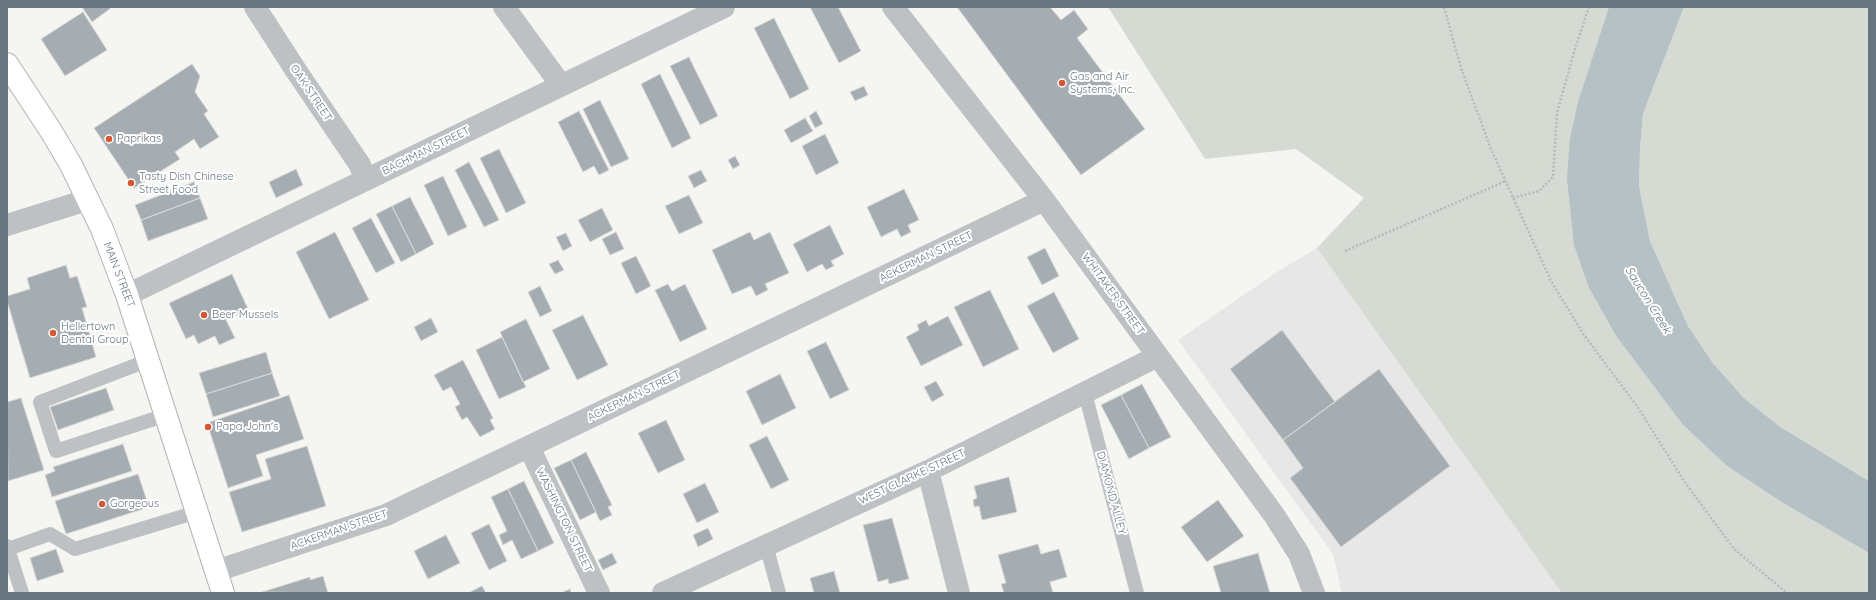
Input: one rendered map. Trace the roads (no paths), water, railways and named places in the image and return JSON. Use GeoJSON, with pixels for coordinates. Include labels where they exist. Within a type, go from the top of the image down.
{"type":"FeatureCollection","features":[{"type":"Feature","properties":{"kind":"main road","name":"MAIN STREET"},"geometry":{"type":"LineString","coordinates":[[7,64],[51,131],[71,165],[102,229],[127,295],[149,360],[223,593]]}},
{"type":"Feature","properties":{"kind":"street","name":"OAK STREET"},"geometry":{"type":"LineString","coordinates":[[255,7],[360,165],[365,180]]}},
{"type":"Feature","properties":{"kind":"street"},"geometry":{"type":"LineString","coordinates":[[504,7],[561,85]]}},
{"type":"Feature","properties":{"kind":"street","name":"BACHMAN STREET"},"geometry":{"type":"LineString","coordinates":[[127,295],[724,7]]}},
{"type":"Feature","properties":{"kind":"street","name":"WHITAKER STREET"},"geometry":{"type":"LineString","coordinates":[[893,7],[1044,200],[1274,515],[1299,554],[1314,593]]}},
{"type":"Feature","properties":{"kind":"street"},"geometry":{"type":"LineString","coordinates":[[7,225],[87,200]]}},
{"type":"Feature","properties":{"kind":"street","name":"ACKERMAN STREET"},"geometry":{"type":"LineString","coordinates":[[216,571],[386,515],[1044,200]]}},
{"type":"Feature","properties":{"kind":"street","name":"WEST CLARKE STREET"},"geometry":{"type":"LineString","coordinates":[[663,593],[928,471],[1158,356]]}},
{"type":"Feature","properties":{"kind":"street","name":"WASHINGTON STREET"},"geometry":{"type":"LineString","coordinates":[[528,447],[599,593]]}},
{"type":"Feature","properties":{"kind":"street"},"geometry":{"type":"LineString","coordinates":[[928,471],[959,593]]}},
{"type":"Feature","properties":{"kind":"lane"},"geometry":{"type":"LineString","coordinates":[[149,360],[40,402],[56,451],[166,414]]}},
{"type":"Feature","properties":{"kind":"lane","name":"DIAMOND ALLEY"},"geometry":{"type":"LineString","coordinates":[[1085,393],[1137,593]]}},
{"type":"Feature","properties":{"kind":"lane"},"geometry":{"type":"LineString","coordinates":[[22,593],[8,548],[50,534],[75,549],[197,512]]}},
{"type":"Feature","properties":{"kind":"lane"},"geometry":{"type":"LineString","coordinates":[[766,545],[779,593]]}},
{"type":"Feature","properties":{"kind":"water","name":"Saucon Creek"},"geometry":{"type":"Polygon","coordinates":[[[1609,7],[1684,7],[1643,114],[1639,186],[1650,241],[1688,326],[1712,362],[1744,398],[1779,426],[1869,481],[1869,553],[1783,503],[1727,466],[1683,425],[1616,336],[1589,288],[1574,245],[1567,179],[1570,138],[1579,98],[1609,7]]]}},
{"type":"Feature","properties":{"kind":"place","name":"Gas and Air Systems, Inc."},"geometry":{"type":"Point","coordinates":[1062,83]}},
{"type":"Feature","properties":{"kind":"place","name":"Paprikas"},"geometry":{"type":"Point","coordinates":[109,139]}},
{"type":"Feature","properties":{"kind":"place","name":"Tasty Dish Chinese Street Food"},"geometry":{"type":"Point","coordinates":[131,183]}},
{"type":"Feature","properties":{"kind":"place","name":"Beer Mussels"},"geometry":{"type":"Point","coordinates":[204,315]}},
{"type":"Feature","properties":{"kind":"place","name":"Hellertown Dental Group"},"geometry":{"type":"Point","coordinates":[53,333]}},
{"type":"Feature","properties":{"kind":"place","name":"Papa John's"},"geometry":{"type":"Point","coordinates":[208,427]}},
{"type":"Feature","properties":{"kind":"place","name":"Gorgeous"},"geometry":{"type":"Point","coordinates":[102,504]}}]}
